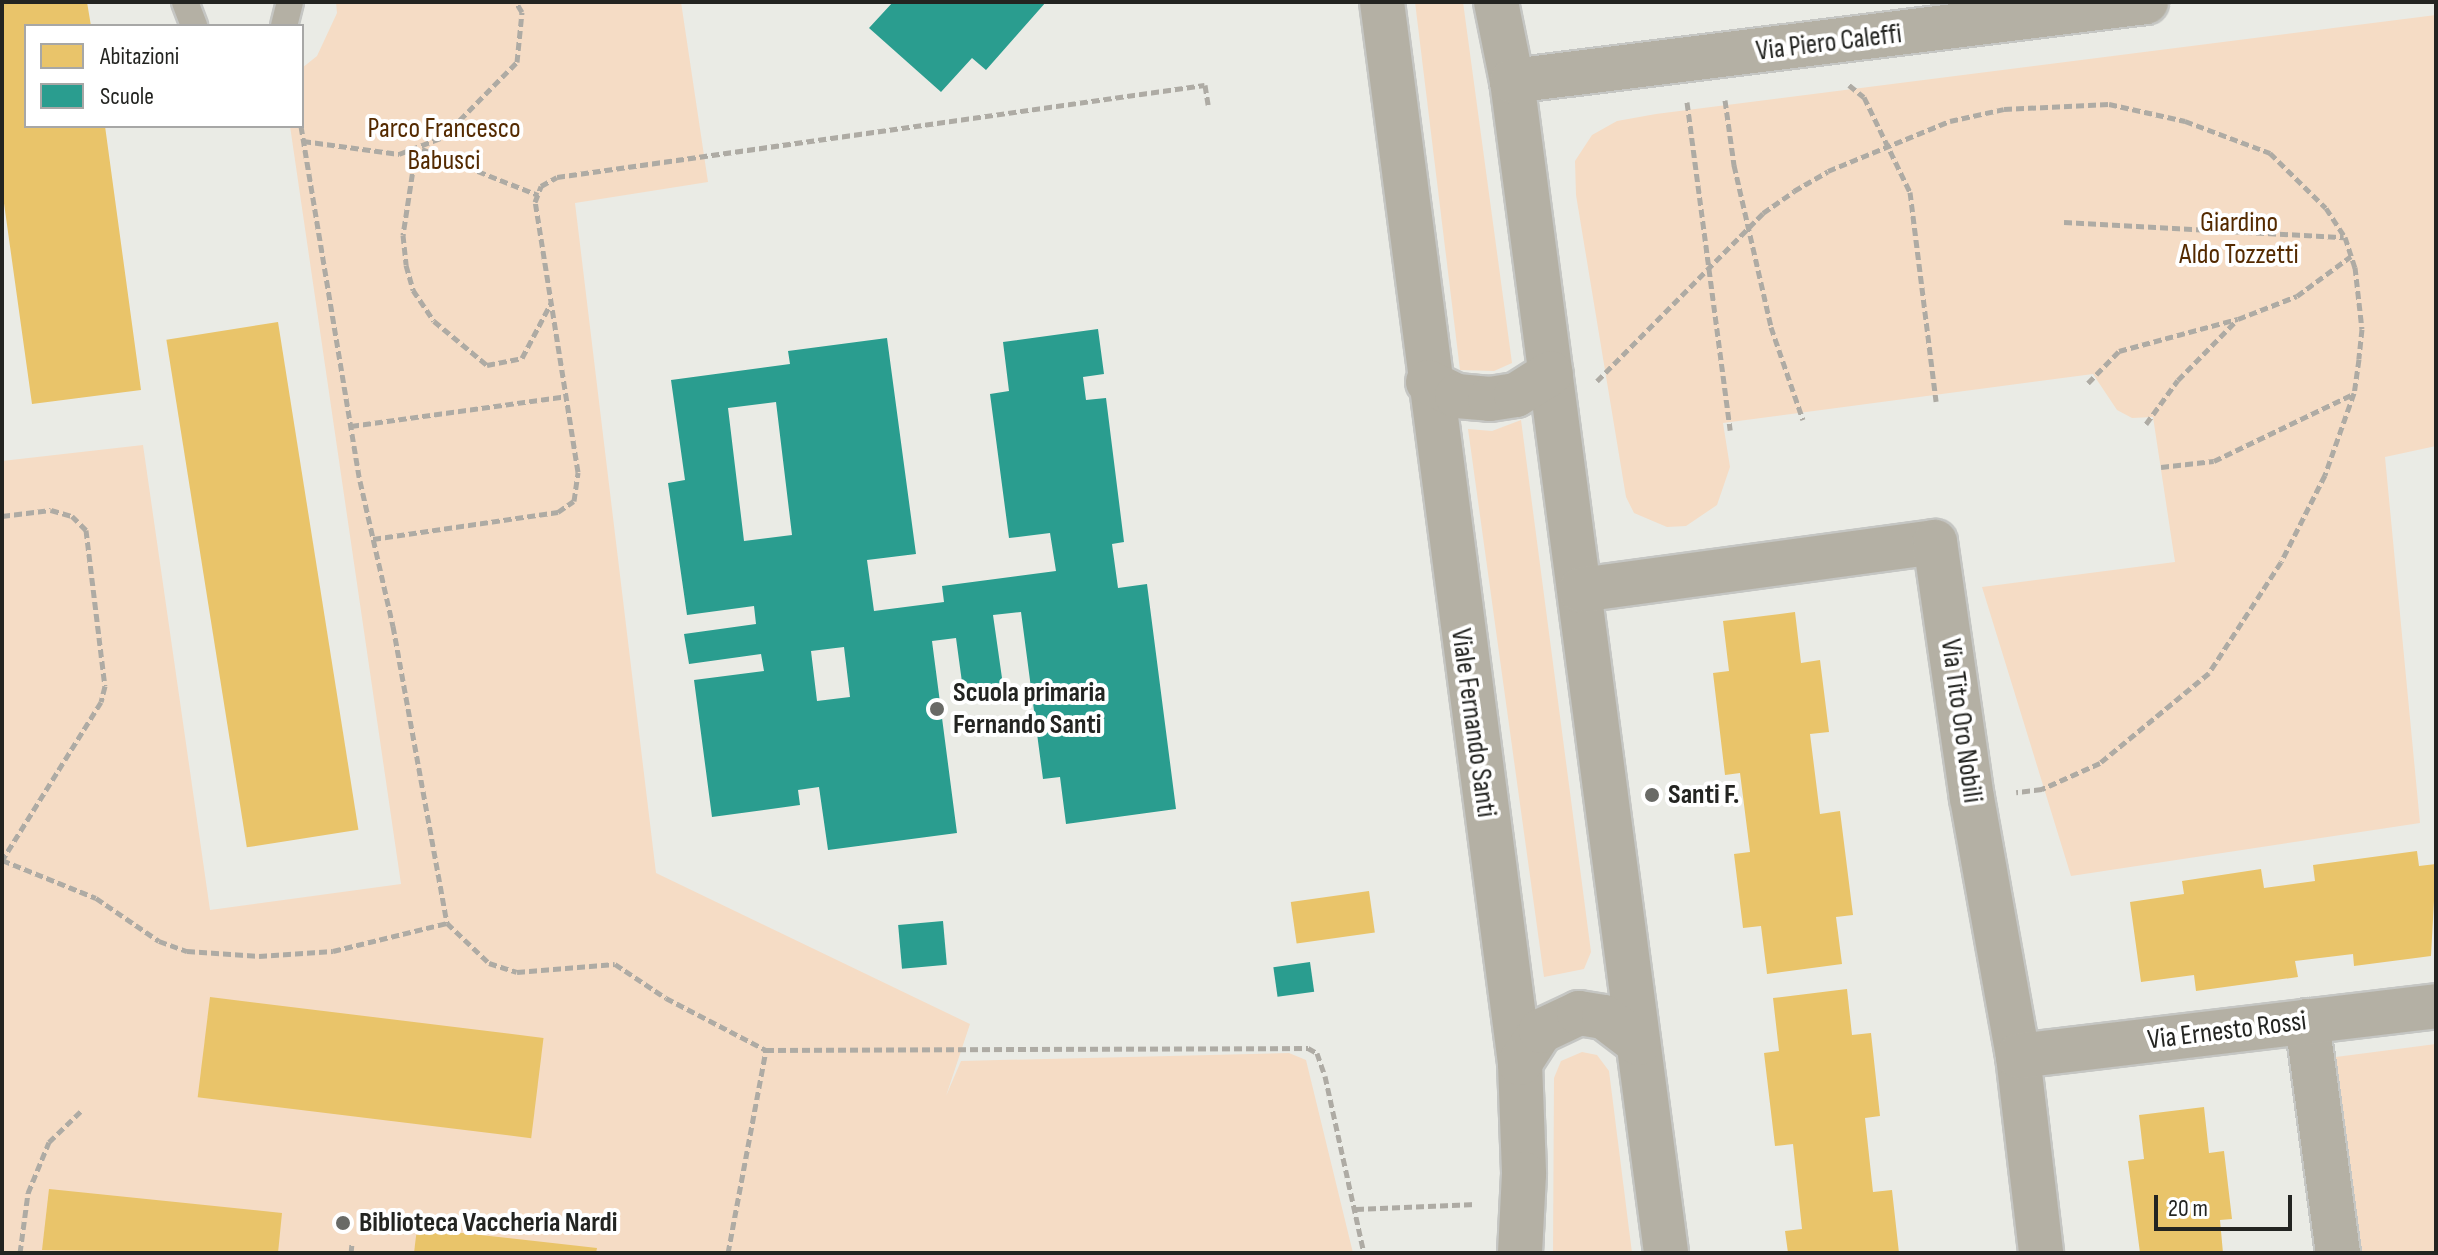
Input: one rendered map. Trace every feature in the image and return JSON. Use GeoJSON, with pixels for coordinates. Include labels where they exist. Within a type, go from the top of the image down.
{"type":"FeatureCollection","features":[{"type":"Feature","properties":{"kind":"street","name":"Viale Fernando Santi"},"geometry":{"type":"LineString","coordinates":[[1382,2],[1428,382],[1520,1063],[1524,1174],[1520,1253]]}},
{"type":"Feature","properties":{"kind":"street"},"geometry":{"type":"LineString","coordinates":[[1496,2],[1512,81],[1666,1253]]}},
{"type":"Feature","properties":{"kind":"street","name":"Via Piero Caleffi"},"geometry":{"type":"LineString","coordinates":[[1512,81],[2146,2]]}},
{"type":"Feature","properties":{"kind":"street"},"geometry":{"type":"LineString","coordinates":[[1428,382],[1457,396],[1490,399],[1516,395],[1551,373]]}},
{"type":"Feature","properties":{"kind":"street","name":"Via Tito Oro Nobili"},"geometry":{"type":"LineString","coordinates":[[1580,590],[1935,542],[1972,798],[2018,1056],[2041,1253]]}},
{"type":"Feature","properties":{"kind":"street","name":"Via Ernesto Rossi"},"geometry":{"type":"LineString","coordinates":[[2018,1056],[2436,1006]]}},
{"type":"Feature","properties":{"kind":"street"},"geometry":{"type":"LineString","coordinates":[[1520,1063],[1541,1031],[1579,1013],[1604,1017],[1638,1043]]}},
{"type":"Feature","properties":{"kind":"street"},"geometry":{"type":"LineString","coordinates":[[2307,1021],[2338,1253]]}},
{"type":"Feature","properties":{"kind":"lane"},"geometry":{"type":"LineString","coordinates":[[185,2],[193,24]]}},
{"type":"Feature","properties":{"kind":"lane"},"geometry":{"type":"LineString","coordinates":[[284,24],[290,2]]}},
{"type":"Feature","properties":{"kind":"path"},"geometry":{"type":"LineString","coordinates":[[303,141],[399,154],[419,150],[482,102],[517,62],[522,12],[516,2]]}},
{"type":"Feature","properties":{"kind":"path"},"geometry":{"type":"LineString","coordinates":[[1844,81],[1864,97],[1890,145],[1910,192],[1936,401]]}},
{"type":"Feature","properties":{"kind":"path"},"geometry":{"type":"LineString","coordinates":[[373,539],[558,512],[574,501],[578,472],[551,303],[538,195],[541,186],[557,177],[1205,85],[1208,105]]}},
{"type":"Feature","properties":{"kind":"path"},"geometry":{"type":"LineString","coordinates":[[1725,97],[1734,165],[1751,226],[1771,327],[1803,420]]}},
{"type":"Feature","properties":{"kind":"path"},"geometry":{"type":"LineString","coordinates":[[1687,102],[1730,430]]}},
{"type":"Feature","properties":{"kind":"path"},"geometry":{"type":"LineString","coordinates":[[1596,381],[1751,226],[1794,191],[1890,145],[1950,121],[2004,109],[2109,104],[2198,125],[2270,153],[2326,208],[2345,237],[2351,256],[2362,329],[2354,393],[2325,475],[2281,562],[2209,673],[2100,763],[2042,789],[1972,798]]}},
{"type":"Feature","properties":{"kind":"path"},"geometry":{"type":"LineString","coordinates":[[301,128],[351,426],[447,923],[489,963],[517,972],[615,964],[666,998],[766,1050],[1308,1048],[1317,1053],[1325,1076],[1364,1253]]}},
{"type":"Feature","properties":{"kind":"path"},"geometry":{"type":"LineString","coordinates":[[419,150],[538,195]]}},
{"type":"Feature","properties":{"kind":"path"},"geometry":{"type":"LineString","coordinates":[[419,150],[403,235],[406,265],[413,290],[434,321],[487,365],[522,358],[551,303]]}},
{"type":"Feature","properties":{"kind":"path"},"geometry":{"type":"LineString","coordinates":[[2064,222],[2345,237]]}},
{"type":"Feature","properties":{"kind":"path"},"geometry":{"type":"LineString","coordinates":[[2088,383],[2119,351],[2238,319],[2297,296],[2351,256]]}},
{"type":"Feature","properties":{"kind":"path"},"geometry":{"type":"LineString","coordinates":[[2146,424],[2178,380],[2238,319]]}},
{"type":"Feature","properties":{"kind":"path"},"geometry":{"type":"LineString","coordinates":[[2161,467],[2214,461],[2354,393]]}},
{"type":"Feature","properties":{"kind":"path"},"geometry":{"type":"LineString","coordinates":[[351,426],[566,396]]}},
{"type":"Feature","properties":{"kind":"path"},"geometry":{"type":"LineString","coordinates":[[2,516],[51,510],[72,516],[86,530],[105,686],[101,702],[2,860],[96,898],[159,941],[187,951],[245,956],[333,951],[447,923]]}},
{"type":"Feature","properties":{"kind":"path"},"geometry":{"type":"LineString","coordinates":[[728,1253],[766,1050]]}},
{"type":"Feature","properties":{"kind":"path"},"geometry":{"type":"LineString","coordinates":[[20,1253],[28,1193],[49,1142],[82,1110]]}},
{"type":"Feature","properties":{"kind":"path"},"geometry":{"type":"LineString","coordinates":[[1356,1209],[1476,1204]]}},
{"type":"Feature","properties":{"kind":"path"},"geometry":{"type":"LineString","coordinates":[[351,1253],[352,1243]]}},
{"type":"Feature","properties":{"kind":"green space","name":"Parco Francesco Babusci"},"geometry":{"type":"Polygon","coordinates":[[[336,2],[681,2],[708,182],[575,203],[656,873],[970,1024],[946,1096],[961,1061],[1289,1053],[1306,1060],[1353,1253],[2,1253],[2,461],[143,445],[210,910],[401,884],[290,128],[304,128],[304,66],[317,56],[337,13],[336,2]]]}},
{"type":"Feature","properties":{"kind":"green space"},"geometry":{"type":"Polygon","coordinates":[[[1415,2],[1463,2],[1512,363],[1494,371],[1460,370],[1415,2]]]}},
{"type":"Feature","properties":{"kind":"green space","name":"Giardino Aldo Tozzetti"},"geometry":{"type":"Polygon","coordinates":[[[2436,15],[2436,446],[2385,457],[2420,823],[2071,876],[1982,587],[2175,562],[2153,417],[2132,418],[2117,410],[2093,374],[1723,423],[1730,467],[1717,505],[1686,526],[1667,527],[1634,513],[1626,497],[1576,195],[1575,161],[1592,135],[1617,121],[1656,114],[2436,15]]]}},
{"type":"Feature","properties":{"kind":"green space"},"geometry":{"type":"Polygon","coordinates":[[[1521,420],[1591,952],[1584,969],[1544,977],[1468,429],[1492,431],[1521,420]]]}},
{"type":"Feature","properties":{"kind":"green space"},"geometry":{"type":"Polygon","coordinates":[[[2436,1044],[2436,1253],[2353,1253],[2328,1058],[2436,1044]]]}},
{"type":"Feature","properties":{"kind":"green space"},"geometry":{"type":"Polygon","coordinates":[[[1582,1052],[1597,1055],[1609,1071],[1632,1253],[1553,1253],[1554,1078],[1561,1061],[1582,1052]]]}},
{"type":"Feature","properties":{"kind":"building: Abitazioni"},"geometry":{"type":"Polygon","coordinates":[[[2,2],[87,2],[91,24],[24,24],[24,128],[105,128],[141,390],[32,404],[2,189],[2,2]]]}},
{"type":"Feature","properties":{"kind":"building: Abitazioni"},"geometry":{"type":"Polygon","coordinates":[[[278,322],[358,830],[247,847],[166,340],[278,322]]]}},
{"type":"Feature","properties":{"kind":"building: Abitazioni"},"geometry":{"type":"Polygon","coordinates":[[[1795,612],[1801,663],[1820,660],[1829,732],[1810,734],[1820,814],[1840,811],[1853,915],[1836,917],[1842,964],[1767,974],[1761,926],[1743,928],[1734,854],[1750,852],[1740,773],[1725,775],[1713,673],[1729,671],[1723,621],[1795,612]]]}},
{"type":"Feature","properties":{"kind":"building: Abitazioni"},"geometry":{"type":"Polygon","coordinates":[[[2417,851],[2419,866],[2436,864],[2431,956],[2354,966],[2353,954],[2295,961],[2298,977],[2196,991],[2194,975],[2141,982],[2130,902],[2184,894],[2182,881],[2261,869],[2264,888],[2315,881],[2313,865],[2417,851]]]}},
{"type":"Feature","properties":{"kind":"building: Abitazioni"},"geometry":{"type":"Polygon","coordinates":[[[1369,891],[1375,933],[1297,944],[1291,902],[1369,891]]]}},
{"type":"Feature","properties":{"kind":"building: Abitazioni"},"geometry":{"type":"Polygon","coordinates":[[[1847,989],[1852,1035],[1871,1033],[1880,1116],[1865,1118],[1873,1192],[1892,1190],[1899,1253],[1788,1253],[1785,1231],[1802,1229],[1793,1144],[1775,1146],[1764,1053],[1779,1051],[1773,998],[1847,989]]]}},
{"type":"Feature","properties":{"kind":"building: Abitazioni"},"geometry":{"type":"Polygon","coordinates":[[[210,997],[543,1038],[531,1138],[198,1097],[210,997]]]}},
{"type":"Feature","properties":{"kind":"building: Abitazioni"},"geometry":{"type":"Polygon","coordinates":[[[2204,1107],[2209,1153],[2224,1151],[2232,1219],[2220,1220],[2223,1253],[2140,1253],[2128,1161],[2144,1159],[2139,1115],[2204,1107]]]}},
{"type":"Feature","properties":{"kind":"building: Abitazioni"},"geometry":{"type":"Polygon","coordinates":[[[49,1189],[282,1213],[278,1253],[42,1250],[49,1189]]]}},
{"type":"Feature","properties":{"kind":"building: Abitazioni"},"geometry":{"type":"Polygon","coordinates":[[[417,1228],[597,1248],[596,1253],[414,1253],[417,1228]]]}},
{"type":"Feature","properties":{"kind":"building: Scuole"},"geometry":{"type":"Polygon","coordinates":[[[893,2],[1046,2],[986,70],[972,58],[941,92],[869,28],[893,2]]]}},
{"type":"Feature","properties":{"kind":"building: Scuole"},"geometry":{"type":"Polygon","coordinates":[[[1098,329],[1104,374],[1083,377],[1086,400],[1106,398],[1124,542],[1112,544],[1118,588],[1147,584],[1176,809],[1066,824],[1060,777],[1043,779],[1021,612],[993,615],[1004,692],[964,697],[956,638],[932,641],[957,833],[828,850],[819,787],[798,790],[800,805],[712,817],[694,680],[764,671],[761,654],[689,664],[684,634],[756,624],[754,606],[687,615],[668,483],[685,480],[671,380],[790,364],[788,351],[887,338],[916,554],[867,560],[874,611],[944,602],[942,586],[1056,571],[1050,533],[1009,538],[990,394],[1009,391],[1003,342],[1098,329]],[[776,402],[728,408],[744,541],[792,535],[776,402]],[[844,647],[811,651],[817,701],[850,697],[844,647]]]}},
{"type":"Feature","properties":{"kind":"building: Scuole"},"geometry":{"type":"Polygon","coordinates":[[[943,921],[947,965],[902,969],[898,925],[943,921]]]}},
{"type":"Feature","properties":{"kind":"building: Scuole"},"geometry":{"type":"Polygon","coordinates":[[[1310,962],[1314,992],[1278,997],[1273,967],[1310,962]]]}},
{"type":"Feature","properties":{"kind":"place","name":"Scuola primaria Fernando Santi"},"geometry":{"type":"Point","coordinates":[937,709]}},
{"type":"Feature","properties":{"kind":"place","name":"Santi F."},"geometry":{"type":"Point","coordinates":[1652,795]}},
{"type":"Feature","properties":{"kind":"place","name":"Biblioteca Vaccheria Nardi"},"geometry":{"type":"Point","coordinates":[343,1223]}}]}
